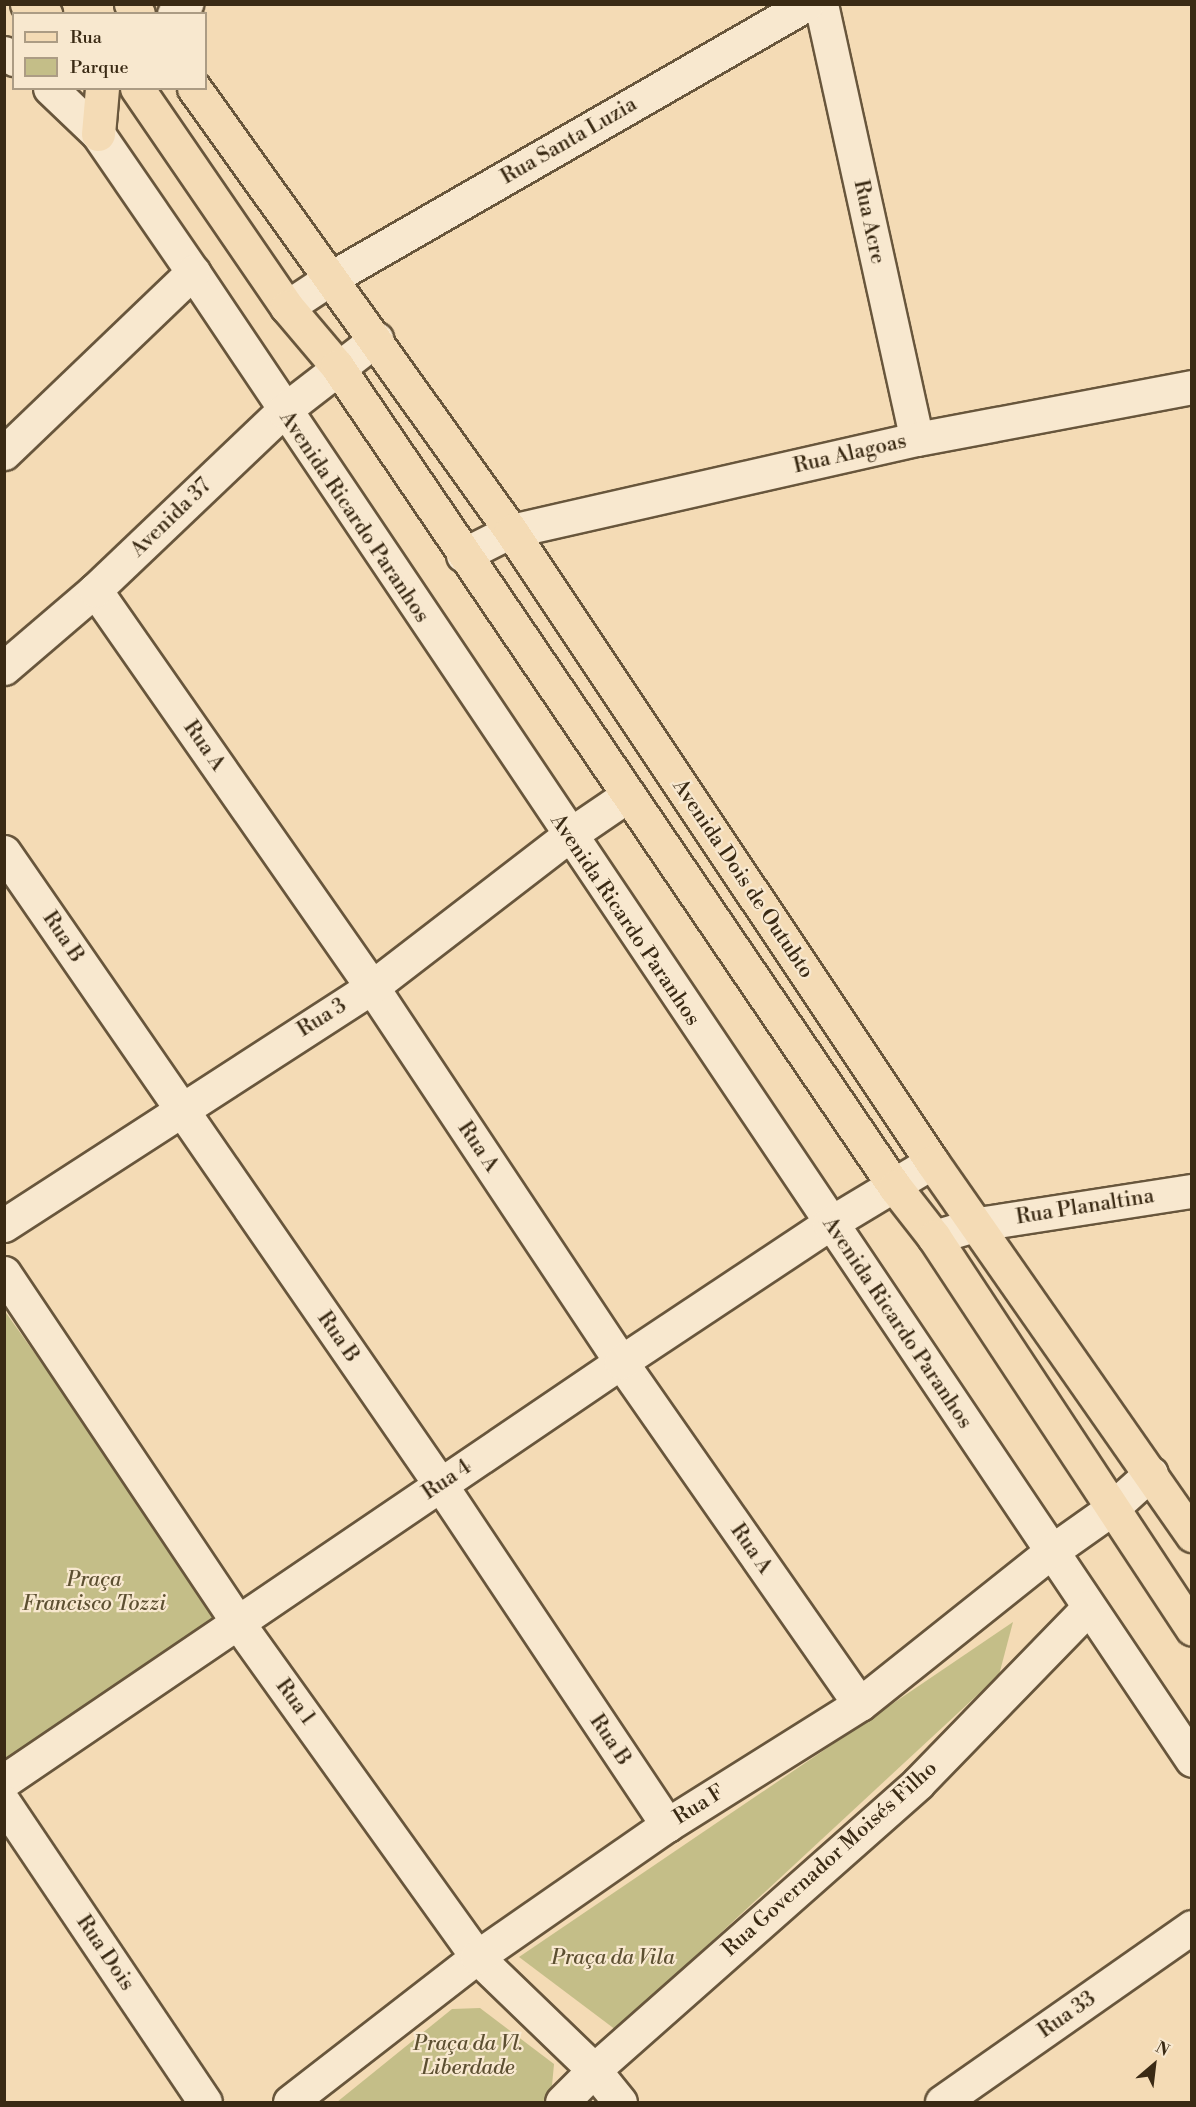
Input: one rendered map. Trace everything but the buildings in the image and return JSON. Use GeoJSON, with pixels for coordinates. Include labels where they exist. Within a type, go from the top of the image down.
{"type":"FeatureCollection","features":[{"type":"Feature","properties":{"kind":"main road"},"geometry":{"type":"LineString","coordinates":[[27,4],[41,12]]}},
{"type":"Feature","properties":{"kind":"main road"},"geometry":{"type":"LineString","coordinates":[[98,134],[102,90]]}},
{"type":"Feature","properties":{"kind":"main road"},"geometry":{"type":"LineString","coordinates":[[138,90],[287,307],[337,366],[463,555],[895,1187],[934,1237],[1110,1510],[1191,1629]]}},
{"type":"Feature","properties":{"kind":"main road","name":"Avenida Dois de Outubto"},"geometry":{"type":"LineString","coordinates":[[195,90],[376,339],[511,531],[932,1162],[978,1224]]}},
{"type":"Feature","properties":{"kind":"main road"},"geometry":{"type":"LineString","coordinates":[[978,1224],[1152,1473],[1191,1535]]}},
{"type":"Feature","properties":{"kind":"street","name":"Rua Santa Luzia"},"geometry":{"type":"LineString","coordinates":[[287,307],[331,278],[807,4]]}},
{"type":"Feature","properties":{"kind":"street","name":"Rua Acre"},"geometry":{"type":"LineString","coordinates":[[821,4],[917,439]]}},
{"type":"Feature","properties":{"kind":"street","name":"Avenida Ricardo Paranhos"},"geometry":{"type":"LineString","coordinates":[[52,90],[98,134],[193,272],[283,411],[568,836],[1191,1760]]}},
{"type":"Feature","properties":{"kind":"street"},"geometry":{"type":"LineString","coordinates":[[4,453],[193,272]]}},
{"type":"Feature","properties":{"kind":"street","name":"Avenida 37"},"geometry":{"type":"LineString","coordinates":[[4,668],[95,590],[283,411],[337,366],[376,339]]}},
{"type":"Feature","properties":{"kind":"street","name":"Rua Alagoas"},"geometry":{"type":"LineString","coordinates":[[463,555],[511,531],[917,439],[1191,387]]}},
{"type":"Feature","properties":{"kind":"street","name":"Rua A"},"geometry":{"type":"LineString","coordinates":[[95,590],[372,987],[621,1362],[860,1704]]}},
{"type":"Feature","properties":{"kind":"street","name":"Rua 3"},"geometry":{"type":"LineString","coordinates":[[4,1225],[180,1108],[372,987],[568,836],[628,795]]}},
{"type":"Feature","properties":{"kind":"street","name":"Rua B"},"geometry":{"type":"LineString","coordinates":[[4,852],[440,1484],[667,1825]]}},
{"type":"Feature","properties":{"kind":"street","name":"Rua 4"},"geometry":{"type":"LineString","coordinates":[[4,1781],[621,1362],[829,1224],[895,1187],[932,1162]]}},
{"type":"Feature","properties":{"kind":"street","name":"Rua Planaltina"},"geometry":{"type":"LineString","coordinates":[[934,1237],[978,1224],[1191,1191]]}},
{"type":"Feature","properties":{"kind":"street","name":"Rua 1"},"geometry":{"type":"LineString","coordinates":[[4,1274],[238,1623],[477,1957],[594,2070],[620,2103]]}},
{"type":"Feature","properties":{"kind":"street","name":"Rua F"},"geometry":{"type":"LineString","coordinates":[[290,2103],[477,1957],[667,1825],[860,1704],[1052,1551],[1110,1510],[1152,1473]]}},
{"type":"Feature","properties":{"kind":"street","name":"Rua Governador Moisés Filho"},"geometry":{"type":"LineString","coordinates":[[562,2103],[594,2070],[918,1783],[1089,1607]]}},
{"type":"Feature","properties":{"kind":"street","name":"Rua Dois"},"geometry":{"type":"LineString","coordinates":[[4,1803],[205,2103]]}},
{"type":"Feature","properties":{"kind":"street","name":"Rua 33"},"geometry":{"type":"LineString","coordinates":[[942,2103],[1191,1927]]}},
{"type":"Feature","properties":{"kind":"green space","name":"Praça Francisco Tozzi"},"geometry":{"type":"Polygon","coordinates":[[[4,1310],[222,1617],[4,1769],[4,1310]]]}},
{"type":"Feature","properties":{"kind":"green space","name":"Praça da Vila"},"geometry":{"type":"Polygon","coordinates":[[[1013,1622],[999,1675],[616,2030],[519,1957],[1013,1622]]]}},
{"type":"Feature","properties":{"kind":"green space","name":"Praça da Vl. Liberdade"},"geometry":{"type":"Polygon","coordinates":[[[480,2008],[554,2064],[551,2096],[544,2102],[337,2102],[452,2009],[480,2008]]]}}]}
